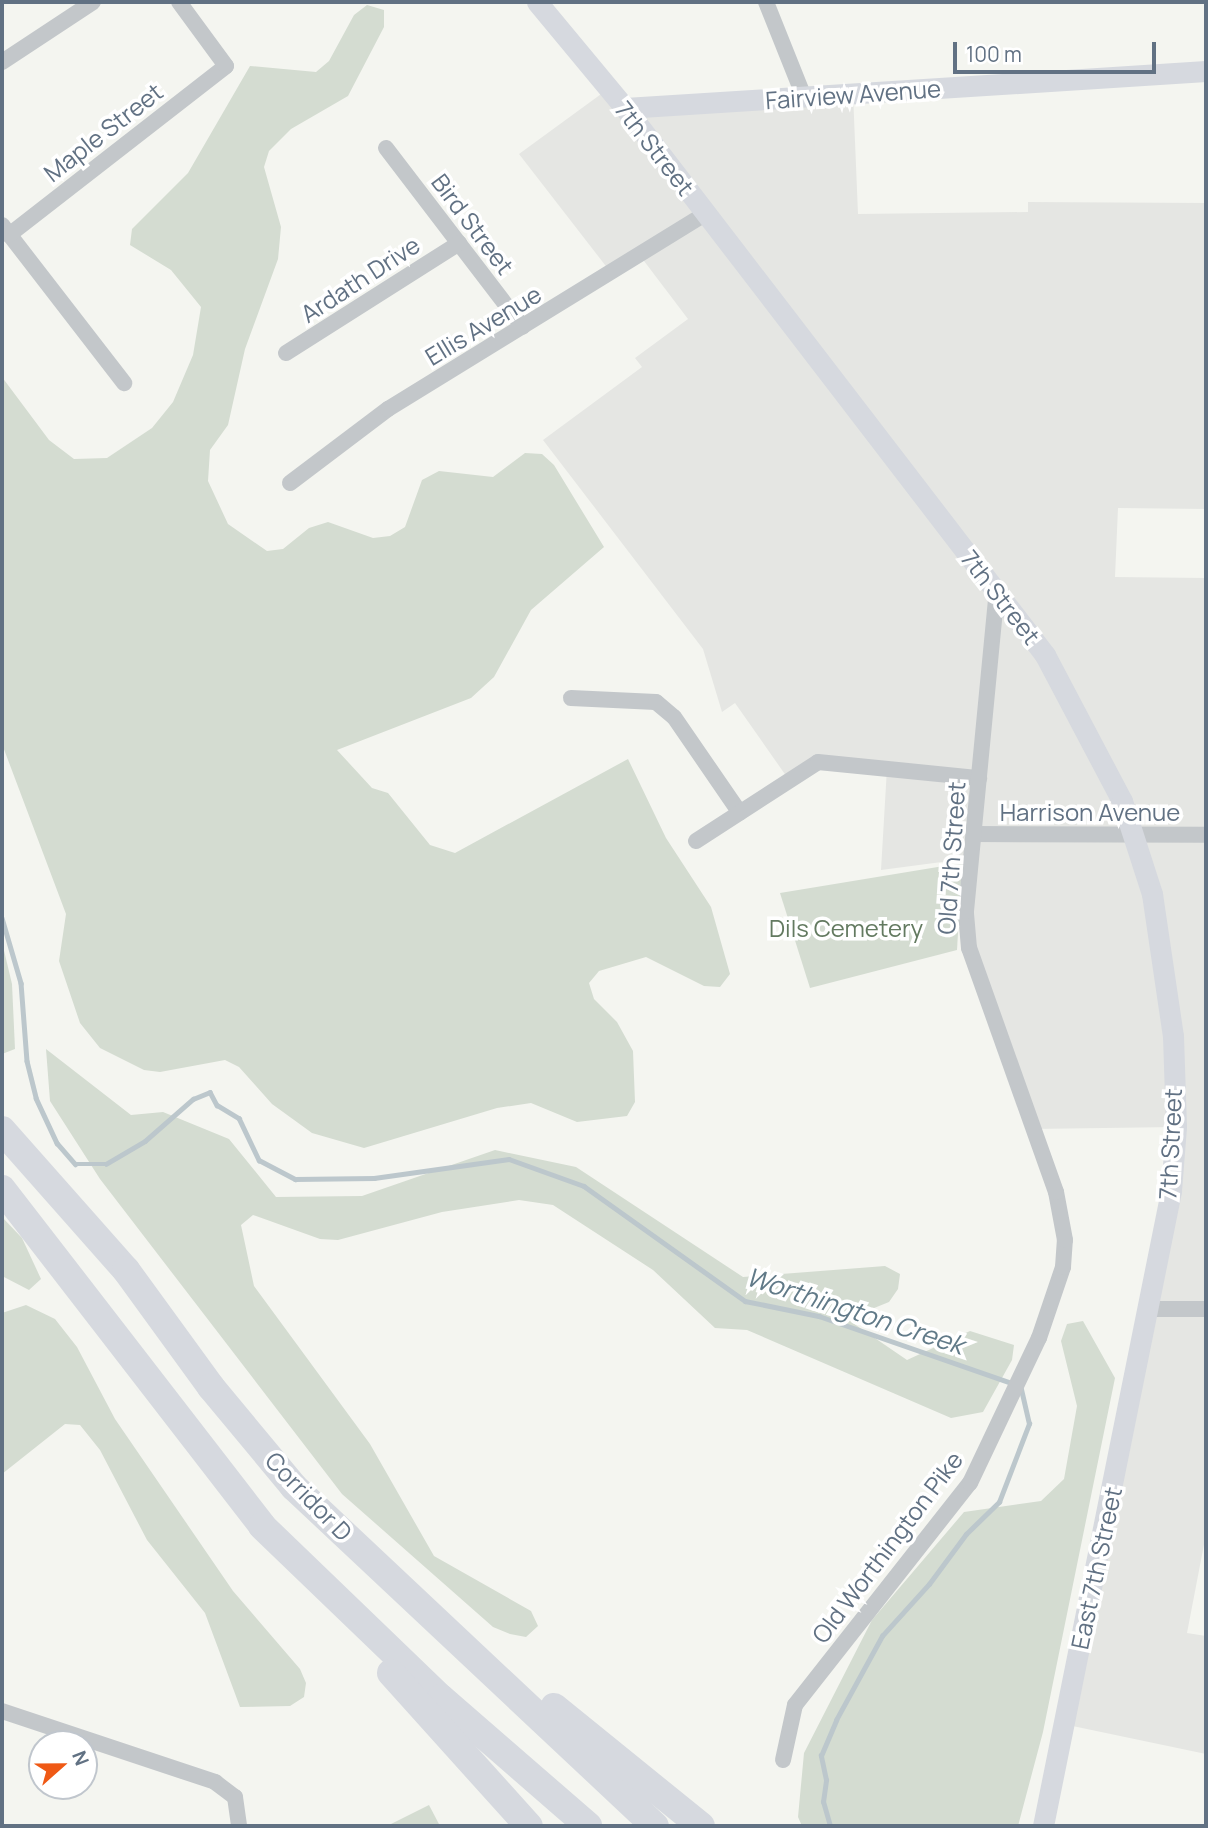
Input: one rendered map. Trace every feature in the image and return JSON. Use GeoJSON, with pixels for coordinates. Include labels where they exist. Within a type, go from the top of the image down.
{"type":"FeatureCollection","features":[{"type":"Feature","properties":{"kind":"highway","name":"Corridor D"},"geometry":{"type":"LineString","coordinates":[[2,1130],[126,1270],[211,1387],[294,1487],[655,1826]]}},
{"type":"Feature","properties":{"kind":"highway","name":"Corridor D"},"geometry":{"type":"LineString","coordinates":[[2,1189],[262,1526],[441,1698],[588,1826]]}},
{"type":"Feature","properties":{"kind":"highway"},"geometry":{"type":"LineString","coordinates":[[262,1526],[529,1826]]}},
{"type":"Feature","properties":{"kind":"highway"},"geometry":{"type":"LineString","coordinates":[[432,1616],[701,1826]]}},
{"type":"Feature","properties":{"kind":"main road","name":"7th Street"},"geometry":{"type":"LineString","coordinates":[[537,2],[625,108],[997,590],[1067,689],[1135,835],[1163,953],[1173,1036],[1176,1127],[1171,1191],[1148,1309]]}},
{"type":"Feature","properties":{"kind":"main road","name":"Fairview Avenue"},"geometry":{"type":"LineString","coordinates":[[625,108],[1206,71]]}},
{"type":"Feature","properties":{"kind":"main road","name":"East 7th Street"},"geometry":{"type":"LineString","coordinates":[[1043,1826],[1148,1309]]}},
{"type":"Feature","properties":{"kind":"street"},"geometry":{"type":"LineString","coordinates":[[2,62],[93,2]]}},
{"type":"Feature","properties":{"kind":"street","name":"Maple Street"},"geometry":{"type":"LineString","coordinates":[[5,230],[226,65],[179,2]]}},
{"type":"Feature","properties":{"kind":"street"},"geometry":{"type":"LineString","coordinates":[[766,2],[804,97]]}},
{"type":"Feature","properties":{"kind":"street","name":"Bird Street"},"geometry":{"type":"LineString","coordinates":[[386,148],[523,327]]}},
{"type":"Feature","properties":{"kind":"street","name":"Ellis Avenue"},"geometry":{"type":"LineString","coordinates":[[290,483],[388,409],[706,213]]}},
{"type":"Feature","properties":{"kind":"street"},"geometry":{"type":"LineString","coordinates":[[5,230],[124,383]]}},
{"type":"Feature","properties":{"kind":"street","name":"Ardath Drive"},"geometry":{"type":"LineString","coordinates":[[286,353],[459,243]]}},
{"type":"Feature","properties":{"kind":"street","name":"Old 7th Street"},"geometry":{"type":"LineString","coordinates":[[997,590],[966,911],[969,948],[1056,1192],[1065,1240]]}},
{"type":"Feature","properties":{"kind":"street"},"geometry":{"type":"LineString","coordinates":[[571,698],[656,702],[674,717],[740,813]]}},
{"type":"Feature","properties":{"kind":"street"},"geometry":{"type":"LineString","coordinates":[[696,841],[818,762],[979,778]]}},
{"type":"Feature","properties":{"kind":"street","name":"Harrison Avenue"},"geometry":{"type":"LineString","coordinates":[[974,834],[1206,835]]}},
{"type":"Feature","properties":{"kind":"street","name":"Old Worthington Pike"},"geometry":{"type":"LineString","coordinates":[[783,1760],[795,1705],[970,1483],[1039,1338],[1056,1294],[1065,1240]]}},
{"type":"Feature","properties":{"kind":"street"},"geometry":{"type":"LineString","coordinates":[[1148,1309],[1206,1309]]}},
{"type":"Feature","properties":{"kind":"street"},"geometry":{"type":"LineString","coordinates":[[2,1711],[215,1782],[235,1797],[239,1826]]}},
{"type":"Feature","properties":{"kind":"shaded area"},"geometry":{"type":"Polygon","coordinates":[[[608,89],[625,108],[853,93],[858,214],[1028,212],[1028,202],[1206,203],[1206,509],[1118,508],[1115,577],[1206,578],[1206,1534],[1187,1633],[1206,1636],[1206,1754],[1063,1724],[1176,1127],[1032,1129],[969,948],[972,858],[881,870],[887,768],[818,762],[789,780],[735,703],[722,712],[703,649],[543,440],[642,367],[635,358],[688,319],[641,257],[612,274],[519,154],[608,89]]]}},
{"type":"Feature","properties":{"kind":"green space"},"geometry":{"type":"Polygon","coordinates":[[[367,5],[384,10],[384,27],[348,96],[291,129],[269,151],[264,167],[281,227],[278,259],[245,349],[228,425],[210,450],[208,481],[228,524],[267,551],[283,549],[309,528],[328,522],[373,538],[390,536],[405,527],[422,480],[439,471],[493,477],[525,453],[542,454],[554,465],[604,547],[531,610],[494,677],[471,698],[337,750],[372,788],[388,793],[430,845],[455,853],[628,759],[666,838],[711,907],[730,974],[720,987],[704,986],[646,957],[599,971],[589,983],[594,999],[617,1022],[633,1051],[635,1102],[627,1116],[577,1122],[531,1103],[497,1108],[364,1148],[312,1133],[272,1104],[239,1067],[225,1060],[160,1072],[144,1070],[100,1048],[80,1023],[59,961],[66,914],[2,744],[2,377],[49,440],[74,459],[107,458],[152,428],[173,402],[193,355],[201,307],[171,270],[130,245],[132,229],[188,173],[250,66],[316,72],[329,61],[354,15],[367,5]]]}},
{"type":"Feature","properties":{"kind":"green space","name":"Dils Cemetery"},"geometry":{"type":"Polygon","coordinates":[[[962,863],[957,950],[810,988],[780,893],[962,863]]]}},
{"type":"Feature","properties":{"kind":"green space"},"geometry":{"type":"Polygon","coordinates":[[[2,942],[12,984],[15,1049],[2,1054],[2,942]]]}},
{"type":"Feature","properties":{"kind":"green space"},"geometry":{"type":"Polygon","coordinates":[[[46,1049],[131,1115],[163,1112],[229,1139],[276,1197],[362,1196],[495,1150],[576,1167],[743,1277],[885,1266],[900,1274],[898,1289],[889,1302],[847,1319],[907,1360],[970,1331],[1014,1345],[1012,1360],[983,1412],[951,1418],[747,1330],[715,1328],[653,1270],[553,1205],[519,1200],[442,1212],[338,1240],[320,1239],[253,1215],[241,1225],[254,1286],[370,1444],[434,1556],[531,1611],[538,1626],[526,1637],[510,1634],[493,1627],[342,1494],[100,1179],[50,1101],[46,1049]]]}},
{"type":"Feature","properties":{"kind":"green space"},"geometry":{"type":"Polygon","coordinates":[[[2,1217],[22,1238],[41,1279],[29,1290],[2,1276],[2,1217]]]}},
{"type":"Feature","properties":{"kind":"green space"},"geometry":{"type":"Polygon","coordinates":[[[26,1305],[55,1319],[77,1347],[115,1419],[233,1591],[300,1669],[306,1683],[304,1697],[290,1706],[240,1707],[205,1613],[147,1540],[100,1450],[80,1425],[65,1424],[2,1474],[2,1313],[26,1305]]]}},
{"type":"Feature","properties":{"kind":"green space"},"geometry":{"type":"Polygon","coordinates":[[[1083,1321],[1115,1378],[1043,1732],[1018,1826],[802,1826],[798,1817],[804,1753],[872,1620],[964,1512],[1041,1501],[1064,1479],[1077,1406],[1061,1341],[1067,1324],[1083,1321]]]}},
{"type":"Feature","properties":{"kind":"green space"},"geometry":{"type":"Polygon","coordinates":[[[429,1805],[440,1826],[387,1826],[429,1805]]]}},
{"type":"Feature","properties":{"kind":"waterway","name":"Worthington Creek"},"geometry":{"type":"LineString","coordinates":[[2,918],[21,983],[27,1061],[36,1098],[57,1143],[75,1164],[106,1164],[145,1141],[193,1099],[210,1092],[217,1105],[239,1118],[259,1160],[295,1179],[374,1178],[509,1159],[584,1186],[745,1301],[819,1316],[1014,1384]]}},
{"type":"Feature","properties":{"kind":"waterway","name":"Worthington Creek"},"geometry":{"type":"LineString","coordinates":[[830,1826],[823,1802],[826,1780],[821,1756],[836,1720],[882,1636],[929,1584],[966,1534],[999,1502],[1029,1424],[1021,1389]]}}]}
